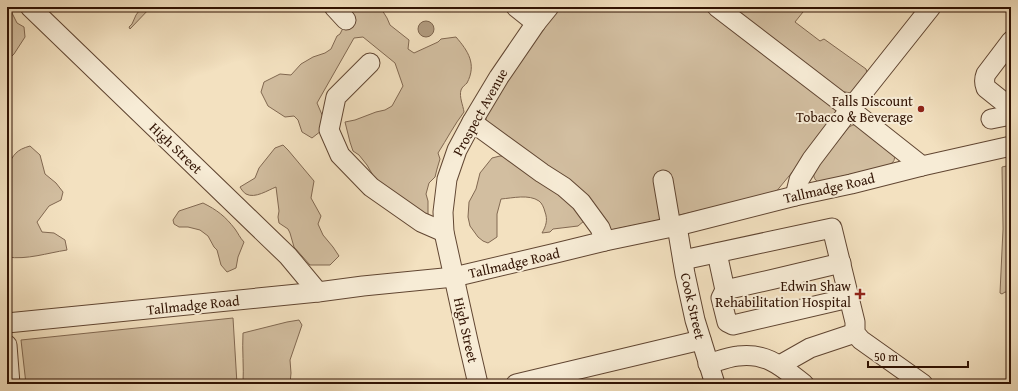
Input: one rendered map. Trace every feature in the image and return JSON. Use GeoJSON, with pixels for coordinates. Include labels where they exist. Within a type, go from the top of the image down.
{"type":"FeatureCollection","features":[{"type":"Feature","properties":{"kind":"street","name":"High Street"},"geometry":{"type":"LineString","coordinates":[[30,7],[288,256],[318,292]]}},
{"type":"Feature","properties":{"kind":"street"},"geometry":{"type":"LineString","coordinates":[[516,7],[536,23]]}},
{"type":"Feature","properties":{"kind":"street","name":"Prospect Avenue"},"geometry":{"type":"LineString","coordinates":[[454,277],[444,232],[443,212],[447,179],[457,150],[498,77],[549,7]]}},
{"type":"Feature","properties":{"kind":"street"},"geometry":{"type":"LineString","coordinates":[[717,7],[922,166]]}},
{"type":"Feature","properties":{"kind":"street"},"geometry":{"type":"LineString","coordinates":[[795,196],[799,180],[812,159],[932,7]]}},
{"type":"Feature","properties":{"kind":"street"},"geometry":{"type":"LineString","coordinates":[[1011,41],[986,74],[985,78],[986,88],[1011,108]]}},
{"type":"Feature","properties":{"kind":"street"},"geometry":{"type":"LineString","coordinates":[[370,62],[336,97],[329,130],[340,155],[371,187],[421,222],[444,232]]}},
{"type":"Feature","properties":{"kind":"street"},"geometry":{"type":"LineString","coordinates":[[991,119],[1011,115]]}},
{"type":"Feature","properties":{"kind":"street"},"geometry":{"type":"LineString","coordinates":[[472,122],[542,173],[564,187],[581,202],[600,228],[605,240]]}},
{"type":"Feature","properties":{"kind":"street","name":"Tallmadge Road"},"geometry":{"type":"LineString","coordinates":[[7,323],[454,277],[550,255],[605,240],[674,226],[795,196],[1011,146]]}},
{"type":"Feature","properties":{"kind":"street","name":"Cook Street"},"geometry":{"type":"LineString","coordinates":[[663,180],[695,320],[715,384]]}},
{"type":"Feature","properties":{"kind":"street"},"geometry":{"type":"LineString","coordinates":[[682,260],[832,228],[856,322],[854,333]]}},
{"type":"Feature","properties":{"kind":"street"},"geometry":{"type":"LineString","coordinates":[[717,253],[725,290],[721,298],[727,322],[733,325],[849,298]]}},
{"type":"Feature","properties":{"kind":"street"},"geometry":{"type":"LineString","coordinates":[[725,290],[841,263]]}},
{"type":"Feature","properties":{"kind":"street","name":"High Street"},"geometry":{"type":"LineString","coordinates":[[454,277],[478,384]]}},
{"type":"Feature","properties":{"kind":"street"},"geometry":{"type":"LineString","coordinates":[[780,366],[810,348],[854,333]]}},
{"type":"Feature","properties":{"kind":"street"},"geometry":{"type":"LineString","coordinates":[[854,333],[861,340],[923,384]]}},
{"type":"Feature","properties":{"kind":"street"},"geometry":{"type":"LineString","coordinates":[[516,384],[701,340]]}},
{"type":"Feature","properties":{"kind":"street"},"geometry":{"type":"LineString","coordinates":[[7,345],[10,384]]}},
{"type":"Feature","properties":{"kind":"street"},"geometry":{"type":"LineString","coordinates":[[708,364],[737,356],[758,356],[768,359],[780,366],[804,384]]}},
{"type":"Feature","properties":{"kind":"shaded area"},"geometry":{"type":"Polygon","coordinates":[[[7,7],[9,7],[17,23],[24,27],[25,37],[14,54],[7,61],[7,7]]]}},
{"type":"Feature","properties":{"kind":"shaded area"},"geometry":{"type":"Polygon","coordinates":[[[142,7],[151,7],[130,29],[129,27],[142,7]]]}},
{"type":"Feature","properties":{"kind":"shaded area"},"geometry":{"type":"Polygon","coordinates":[[[337,7],[382,7],[382,10],[390,25],[409,40],[408,49],[414,53],[438,42],[441,39],[456,37],[470,58],[470,76],[467,83],[461,89],[464,112],[438,153],[440,159],[435,177],[429,183],[426,194],[428,201],[428,220],[419,218],[374,177],[359,155],[353,151],[345,122],[385,110],[392,106],[403,86],[395,63],[363,37],[354,38],[317,103],[323,117],[321,131],[312,138],[302,132],[298,120],[294,116],[285,117],[268,106],[261,92],[264,82],[280,74],[291,75],[301,64],[331,49],[337,36],[343,28],[337,7]]]}},
{"type":"Feature","properties":{"kind":"shaded area"},"geometry":{"type":"Polygon","coordinates":[[[558,7],[710,7],[836,110],[836,119],[775,193],[606,231],[486,122],[486,113],[504,81],[558,7]]]}},
{"type":"Feature","properties":{"kind":"shaded area"},"geometry":{"type":"Polygon","coordinates":[[[728,7],[807,7],[795,22],[820,41],[824,39],[866,69],[868,76],[851,93],[840,91],[728,7]]]}},
{"type":"Feature","properties":{"kind":"shaded area"},"geometry":{"type":"Polygon","coordinates":[[[426,21],[433,26],[434,29],[429,36],[426,37],[419,32],[418,29],[423,22],[426,21]]]}},
{"type":"Feature","properties":{"kind":"shaded area"},"geometry":{"type":"Polygon","coordinates":[[[858,124],[893,151],[894,161],[889,165],[818,182],[814,177],[816,169],[849,127],[858,124]]]}},
{"type":"Feature","properties":{"kind":"shaded area"},"geometry":{"type":"Polygon","coordinates":[[[283,145],[314,181],[311,198],[321,216],[318,224],[323,235],[339,256],[330,265],[310,265],[294,247],[288,229],[279,223],[276,187],[261,194],[250,195],[246,194],[240,187],[255,178],[259,168],[275,148],[283,145]]]}},
{"type":"Feature","properties":{"kind":"shaded area"},"geometry":{"type":"Polygon","coordinates":[[[30,146],[40,155],[45,174],[56,183],[63,192],[61,200],[49,206],[37,222],[42,232],[54,233],[65,240],[67,250],[22,258],[7,257],[7,167],[16,153],[21,149],[30,146]]]}},
{"type":"Feature","properties":{"kind":"shaded area"},"geometry":{"type":"Polygon","coordinates":[[[500,156],[513,157],[560,189],[584,221],[578,226],[553,229],[550,232],[542,233],[546,218],[540,202],[526,197],[501,199],[497,214],[497,237],[488,243],[483,241],[470,226],[468,217],[469,202],[476,189],[480,173],[492,158],[500,156]]]}},
{"type":"Feature","properties":{"kind":"shaded area"},"geometry":{"type":"Polygon","coordinates":[[[1011,165],[1011,293],[1005,292],[1002,294],[1000,293],[1003,229],[1002,167],[1011,165]]]}},
{"type":"Feature","properties":{"kind":"shaded area"},"geometry":{"type":"Polygon","coordinates":[[[203,203],[217,211],[228,220],[244,242],[238,257],[236,268],[227,272],[221,265],[217,250],[208,236],[200,230],[188,227],[179,227],[174,224],[173,220],[179,211],[203,203]]]}},
{"type":"Feature","properties":{"kind":"shaded area"},"geometry":{"type":"Polygon","coordinates":[[[233,318],[237,384],[26,384],[21,340],[233,318]]]}},
{"type":"Feature","properties":{"kind":"shaded area"},"geometry":{"type":"Polygon","coordinates":[[[299,320],[302,325],[290,360],[290,384],[243,384],[243,333],[299,320]]]}},
{"type":"Feature","properties":{"kind":"place","name":"Falls Discount Tobacco & Beverage"},"geometry":{"type":"Point","coordinates":[921,109]}},
{"type":"Feature","properties":{"kind":"place","name":"Edwin Shaw Rehabilitation Hospital"},"geometry":{"type":"Point","coordinates":[860,294]}}]}
